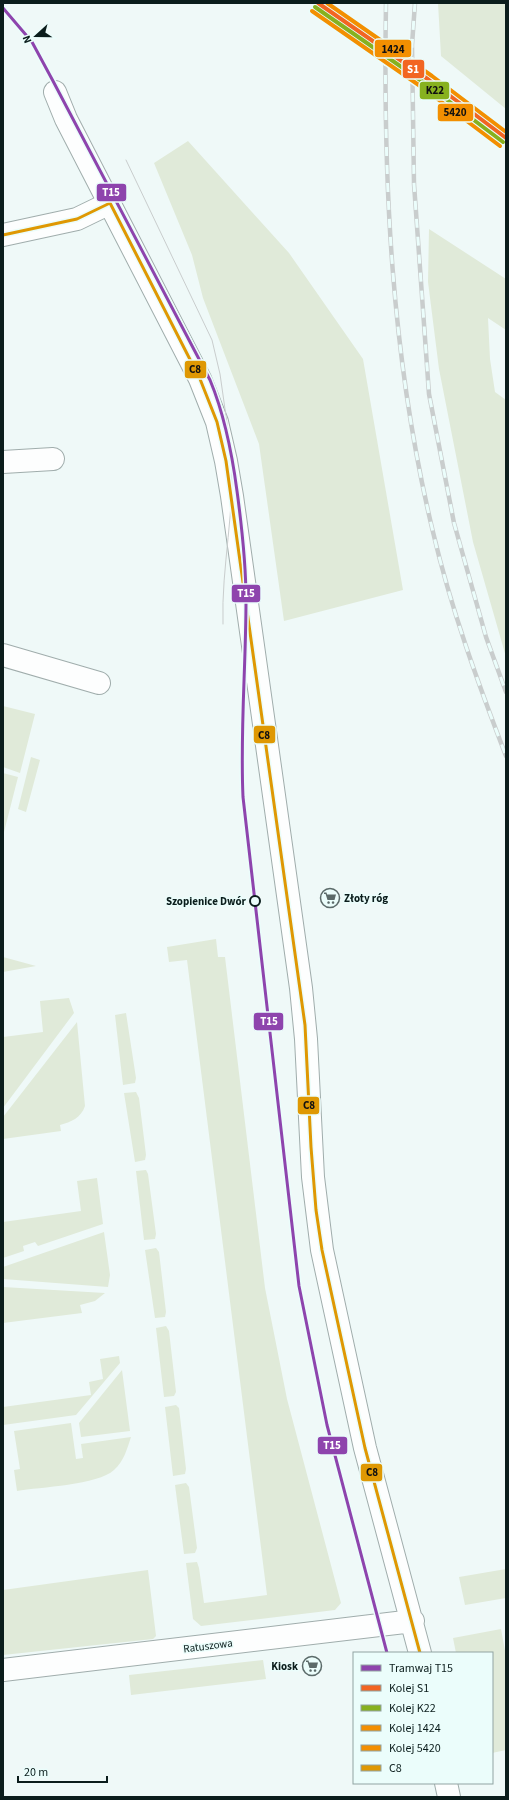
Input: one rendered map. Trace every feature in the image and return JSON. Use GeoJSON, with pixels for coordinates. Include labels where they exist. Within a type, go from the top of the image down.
{"type":"FeatureCollection","features":[{"type":"Feature","properties":{"kind":"street"},"geometry":{"type":"LineString","coordinates":[[55,92],[66,119],[200,379],[217,422],[226,461],[305,1025],[311,1147],[316,1210],[322,1250],[365,1448],[413,1621],[420,1652]]}},
{"type":"Feature","properties":{"kind":"street"},"geometry":{"type":"LineString","coordinates":[[3,235],[77,219],[110,203]]}},
{"type":"Feature","properties":{"kind":"street"},"geometry":{"type":"LineString","coordinates":[[3,462],[53,459]]}},
{"type":"Feature","properties":{"kind":"street"},"geometry":{"type":"LineString","coordinates":[[3,655],[99,683]]}},
{"type":"Feature","properties":{"kind":"street","name":"Ratuszowa"},"geometry":{"type":"LineString","coordinates":[[3,1670],[413,1621]]}},
{"type":"Feature","properties":{"kind":"street"},"geometry":{"type":"LineString","coordinates":[[446,1784],[449,1797]]}},
{"type":"Feature","properties":{"kind":"green space"},"geometry":{"type":"Polygon","coordinates":[[[438,3],[506,3],[506,109],[441,56],[438,3]]]}},
{"type":"Feature","properties":{"kind":"green space"},"geometry":{"type":"Polygon","coordinates":[[[188,141],[289,253],[363,359],[403,590],[284,621],[259,444],[203,298],[192,255],[154,163],[188,141]]]}},
{"type":"Feature","properties":{"kind":"green space"},"geometry":{"type":"Polygon","coordinates":[[[429,229],[506,279],[506,330],[488,318],[490,359],[495,392],[506,400],[506,657],[473,542],[439,369],[428,282],[429,229]]]}},
{"type":"Feature","properties":{"kind":"green space"},"geometry":{"type":"Polygon","coordinates":[[[3,706],[35,714],[20,773],[3,767],[3,706]]]}},
{"type":"Feature","properties":{"kind":"green space"},"geometry":{"type":"Polygon","coordinates":[[[31,757],[40,760],[26,812],[18,809],[31,757]]]}},
{"type":"Feature","properties":{"kind":"green space"},"geometry":{"type":"Polygon","coordinates":[[[3,773],[18,777],[3,836],[3,773]]]}},
{"type":"Feature","properties":{"kind":"green space"},"geometry":{"type":"Polygon","coordinates":[[[216,939],[218,957],[225,957],[265,1288],[287,1399],[341,1603],[335,1610],[201,1626],[193,1619],[186,1563],[197,1562],[204,1603],[267,1595],[187,960],[169,962],[167,947],[216,939]]]}},
{"type":"Feature","properties":{"kind":"green space"},"geometry":{"type":"Polygon","coordinates":[[[3,957],[36,966],[3,972],[3,957]]]}},
{"type":"Feature","properties":{"kind":"green space"},"geometry":{"type":"Polygon","coordinates":[[[69,998],[74,1013],[3,1108],[3,1037],[43,1032],[40,1001],[69,998]]]}},
{"type":"Feature","properties":{"kind":"green space"},"geometry":{"type":"Polygon","coordinates":[[[126,1013],[136,1078],[135,1083],[123,1085],[115,1015],[126,1013]]]}},
{"type":"Feature","properties":{"kind":"green space"},"geometry":{"type":"Polygon","coordinates":[[[77,1022],[85,1106],[81,1114],[75,1119],[60,1125],[61,1131],[3,1139],[3,1117],[77,1022]]]}},
{"type":"Feature","properties":{"kind":"green space"},"geometry":{"type":"Polygon","coordinates":[[[136,1092],[139,1098],[146,1155],[145,1160],[135,1162],[124,1093],[136,1092]]]}},
{"type":"Feature","properties":{"kind":"green space"},"geometry":{"type":"Polygon","coordinates":[[[146,1170],[148,1174],[156,1234],[155,1239],[144,1240],[136,1171],[146,1170]]]}},
{"type":"Feature","properties":{"kind":"green space"},"geometry":{"type":"Polygon","coordinates":[[[97,1178],[103,1224],[38,1246],[35,1242],[23,1246],[24,1251],[3,1258],[3,1222],[81,1211],[77,1181],[97,1178]]]}},
{"type":"Feature","properties":{"kind":"green space"},"geometry":{"type":"Polygon","coordinates":[[[104,1232],[110,1275],[108,1287],[3,1279],[3,1267],[104,1232]]]}},
{"type":"Feature","properties":{"kind":"green space"},"geometry":{"type":"Polygon","coordinates":[[[156,1248],[159,1252],[166,1312],[165,1317],[155,1318],[145,1250],[156,1248]]]}},
{"type":"Feature","properties":{"kind":"green space"},"geometry":{"type":"Polygon","coordinates":[[[3,1287],[105,1293],[95,1301],[80,1305],[82,1313],[3,1323],[3,1287]]]}},
{"type":"Feature","properties":{"kind":"green space"},"geometry":{"type":"Polygon","coordinates":[[[166,1326],[169,1331],[176,1392],[174,1396],[164,1397],[156,1328],[166,1326]]]}},
{"type":"Feature","properties":{"kind":"green space"},"geometry":{"type":"Polygon","coordinates":[[[119,1356],[120,1363],[76,1415],[3,1425],[3,1407],[91,1395],[89,1382],[103,1379],[100,1359],[119,1356]]]}},
{"type":"Feature","properties":{"kind":"green space"},"geometry":{"type":"Polygon","coordinates":[[[122,1370],[130,1431],[81,1437],[79,1423],[122,1370]]]}},
{"type":"Feature","properties":{"kind":"green space"},"geometry":{"type":"Polygon","coordinates":[[[176,1405],[179,1408],[186,1469],[185,1474],[173,1476],[165,1407],[176,1405]]]}},
{"type":"Feature","properties":{"kind":"green space"},"geometry":{"type":"Polygon","coordinates":[[[71,1423],[76,1459],[83,1458],[81,1444],[131,1437],[125,1455],[120,1463],[114,1470],[95,1479],[68,1485],[17,1491],[14,1470],[20,1469],[14,1431],[71,1423]]]}},
{"type":"Feature","properties":{"kind":"green space"},"geometry":{"type":"Polygon","coordinates":[[[186,1483],[189,1487],[197,1548],[195,1553],[184,1554],[175,1485],[186,1483]]]}},
{"type":"Feature","properties":{"kind":"green space"},"geometry":{"type":"Polygon","coordinates":[[[506,1569],[506,1598],[465,1605],[459,1577],[506,1569]]]}},
{"type":"Feature","properties":{"kind":"green space"},"geometry":{"type":"Polygon","coordinates":[[[148,1570],[156,1636],[153,1639],[3,1655],[3,1590],[148,1570]]]}},
{"type":"Feature","properties":{"kind":"green space"},"geometry":{"type":"Polygon","coordinates":[[[501,1629],[506,1656],[506,1750],[493,1753],[493,1652],[456,1652],[453,1638],[501,1629]]]}},
{"type":"Feature","properties":{"kind":"green space"},"geometry":{"type":"Polygon","coordinates":[[[263,1660],[266,1679],[131,1695],[129,1675],[263,1660]]]}},
{"type":"Feature","properties":{"kind":"tram line","name":"T15"},"geometry":{"type":"LineString","coordinates":[[3,8],[32,42],[210,380],[220,407],[227,435],[239,505],[245,573],[246,625],[242,748],[243,797],[299,1286],[327,1425],[387,1652]]}},
{"type":"Feature","properties":{"kind":"tram line"},"geometry":{"type":"LineString","coordinates":[[126,160],[212,340],[220,374],[230,444]]}},
{"type":"Feature","properties":{"kind":"tram line"},"geometry":{"type":"LineString","coordinates":[[223,624],[224,581],[232,494],[231,451]]}},
{"type":"Feature","properties":{"kind":"railway"},"geometry":{"type":"LineString","coordinates":[[386,3],[385,70],[388,203],[399,335],[408,401],[419,467],[440,561],[466,646],[506,756]]}},
{"type":"Feature","properties":{"kind":"railway"},"geometry":{"type":"LineString","coordinates":[[415,3],[412,45],[414,184],[429,394],[454,523],[486,637],[506,692]]}},
{"type":"Feature","properties":{"kind":"rail line","name":"S1"},"geometry":{"type":"LineString","coordinates":[[318,3],[429,80],[506,138]]}},
{"type":"Feature","properties":{"kind":"rail line","name":"1424"},"geometry":{"type":"LineString","coordinates":[[327,3],[432,76],[506,132]]}},
{"type":"Feature","properties":{"kind":"rail line","name":"K22"},"geometry":{"type":"LineString","coordinates":[[315,7],[426,84],[503,142]]}},
{"type":"Feature","properties":{"kind":"rail line","name":"5420"},"geometry":{"type":"LineString","coordinates":[[312,11],[423,88],[500,146]]}},
{"type":"Feature","properties":{"kind":"transit line","name":"C8"},"geometry":{"type":"LineString","coordinates":[[110,203],[200,379],[217,422],[226,461],[305,1025],[311,1147],[316,1210],[322,1250],[365,1448],[420,1652]]}},
{"type":"Feature","properties":{"kind":"transit line","name":"C8"},"geometry":{"type":"LineString","coordinates":[[3,235],[77,219],[110,203]]}},
{"type":"Feature","properties":{"kind":"place","name":"Złoty róg"},"geometry":{"type":"Point","coordinates":[330,898]}},
{"type":"Feature","properties":{"kind":"place","name":"Szopienice Dwór"},"geometry":{"type":"Point","coordinates":[255,901]}},
{"type":"Feature","properties":{"kind":"place","name":"Kiosk"},"geometry":{"type":"Point","coordinates":[312,1666]}}]}
